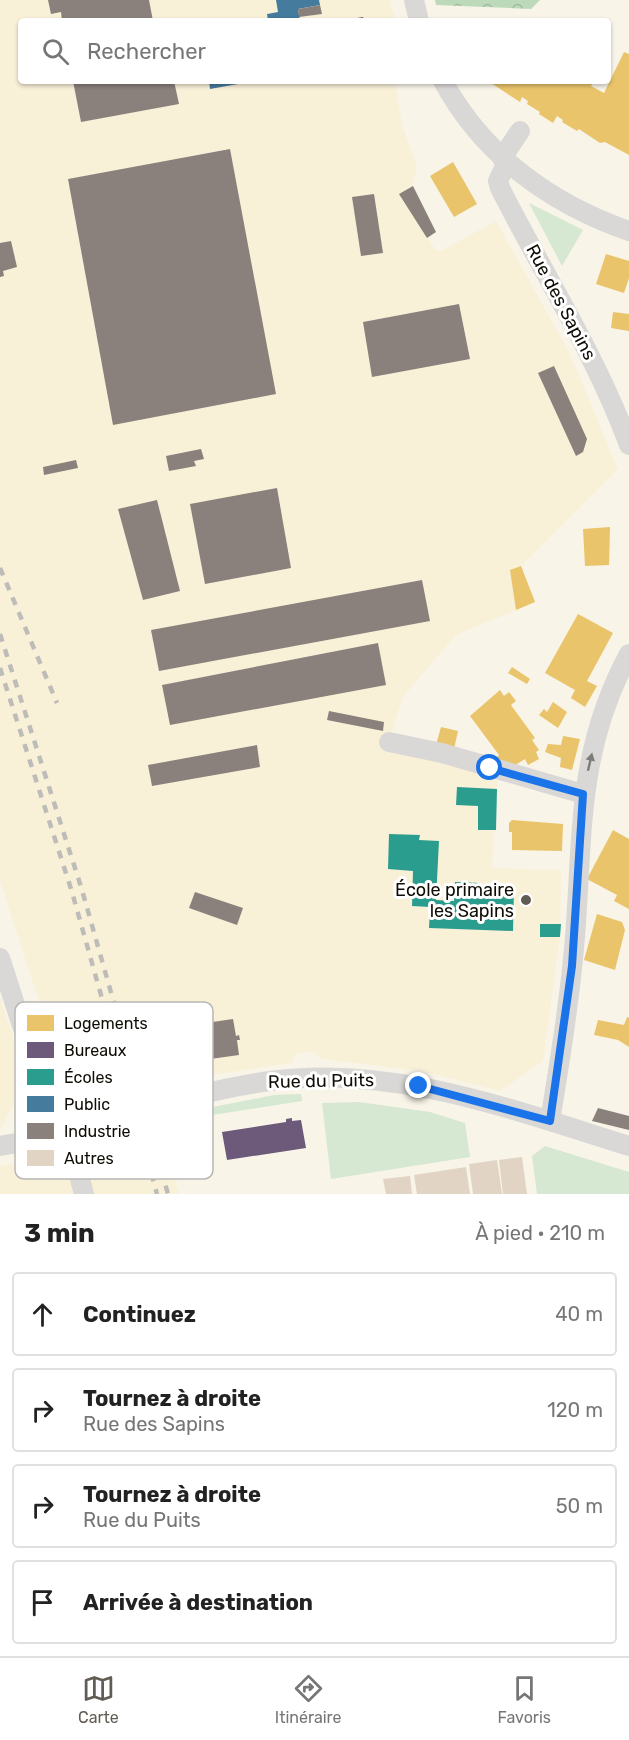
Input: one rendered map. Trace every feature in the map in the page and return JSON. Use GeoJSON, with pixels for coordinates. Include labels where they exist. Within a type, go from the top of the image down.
{"type":"FeatureCollection","features":[{"type":"Feature","properties":{"kind":"street"},"geometry":{"type":"LineString","coordinates":[[414,0],[418,18]]}},
{"type":"Feature","properties":{"kind":"street"},"geometry":{"type":"LineString","coordinates":[[445,84],[477,132],[505,160],[548,193],[592,218],[629,231]]}},
{"type":"Feature","properties":{"kind":"street"},"geometry":{"type":"LineString","coordinates":[[505,160],[520,131]]}},
{"type":"Feature","properties":{"kind":"street","name":"Rue des Sapins"},"geometry":{"type":"LineString","coordinates":[[505,160],[498,181],[500,188],[576,326],[614,402],[629,445]]}},
{"type":"Feature","properties":{"kind":"street"},"geometry":{"type":"LineString","coordinates":[[550,1121],[572,966],[583,794],[597,729],[616,678],[629,654]]}},
{"type":"Feature","properties":{"kind":"street"},"geometry":{"type":"LineString","coordinates":[[389,742],[442,753],[583,794]]}},
{"type":"Feature","properties":{"kind":"street"},"geometry":{"type":"LineString","coordinates":[[0,958],[15,1004]]}},
{"type":"Feature","properties":{"kind":"street","name":"Rue du Puits"},"geometry":{"type":"LineString","coordinates":[[213,1092],[270,1080],[364,1077],[419,1086],[550,1121],[629,1146]]}},
{"type":"Feature","properties":{"kind":"street","name":"Rue du Puits"},"geometry":{"type":"LineString","coordinates":[[0,1146],[15,1143]]}},
{"type":"Feature","properties":{"kind":"street"},"geometry":{"type":"LineString","coordinates":[[80,1179],[84,1194]]}},
{"type":"Feature","properties":{"kind":"shaded area"},"geometry":{"type":"Polygon","coordinates":[[[0,0],[390,0],[394,18],[18,18],[18,84],[395,84],[402,125],[417,166],[413,186],[400,195],[427,238],[437,251],[443,250],[496,221],[570,354],[618,469],[521,566],[535,602],[456,635],[403,697],[387,747],[498,777],[492,868],[561,870],[560,937],[543,1061],[500,1091],[421,1071],[322,1059],[313,1052],[296,1053],[292,1063],[213,1075],[213,1002],[39,1002],[0,881],[0,0]]]}},
{"type":"Feature","properties":{"kind":"shaded area"},"geometry":{"type":"Polygon","coordinates":[[[0,997],[15,1043],[15,1102],[0,1130],[0,997]]]}},
{"type":"Feature","properties":{"kind":"shaded area"},"geometry":{"type":"Polygon","coordinates":[[[15,1163],[15,1179],[175,1179],[179,1194],[0,1194],[0,1166],[15,1163]]]}},
{"type":"Feature","properties":{"kind":"green space"},"geometry":{"type":"Polygon","coordinates":[[[435,0],[540,0],[531,9],[436,5],[435,0]]]}},
{"type":"Feature","properties":{"kind":"green space"},"geometry":{"type":"Polygon","coordinates":[[[529,203],[583,230],[562,266],[529,203]]]}},
{"type":"Feature","properties":{"kind":"green space"},"geometry":{"type":"Polygon","coordinates":[[[301,1094],[302,1101],[213,1115],[213,1107],[274,1095],[301,1094]]]}},
{"type":"Feature","properties":{"kind":"green space"},"geometry":{"type":"Polygon","coordinates":[[[359,1102],[430,1112],[465,1123],[470,1157],[331,1179],[322,1103],[359,1102]]]}},
{"type":"Feature","properties":{"kind":"green space"},"geometry":{"type":"Polygon","coordinates":[[[545,1146],[629,1172],[629,1194],[537,1194],[532,1156],[545,1146]]]}},
{"type":"Feature","properties":{"kind":"building: Logements"},"geometry":{"type":"Polygon","coordinates":[[[624,52],[629,54],[629,155],[605,142],[600,143],[579,129],[577,131],[557,116],[553,123],[527,104],[528,101],[522,97],[520,102],[493,84],[592,84],[591,86],[604,93],[608,84],[611,84],[611,79],[624,52]]]}},
{"type":"Feature","properties":{"kind":"building: Logements"},"geometry":{"type":"Polygon","coordinates":[[[453,162],[477,204],[454,217],[430,176],[453,162]]]}},
{"type":"Feature","properties":{"kind":"building: Logements"},"geometry":{"type":"Polygon","coordinates":[[[606,254],[629,261],[629,278],[624,293],[596,284],[606,254]]]}},
{"type":"Feature","properties":{"kind":"building: Logements"},"geometry":{"type":"Polygon","coordinates":[[[613,312],[629,314],[629,331],[611,328],[613,312]]]}},
{"type":"Feature","properties":{"kind":"building: Logements"},"geometry":{"type":"Polygon","coordinates":[[[610,527],[609,565],[585,566],[583,529],[610,527]]]}},
{"type":"Feature","properties":{"kind":"building: Logements"},"geometry":{"type":"Polygon","coordinates":[[[521,566],[535,602],[516,610],[510,570],[521,566]]]}},
{"type":"Feature","properties":{"kind":"building: Logements"},"geometry":{"type":"Polygon","coordinates":[[[578,614],[613,633],[587,681],[597,686],[585,707],[571,698],[575,690],[545,673],[578,614]]]}},
{"type":"Feature","properties":{"kind":"building: Logements"},"geometry":{"type":"Polygon","coordinates":[[[512,667],[530,679],[527,684],[508,673],[512,667]]]}},
{"type":"Feature","properties":{"kind":"building: Logements"},"geometry":{"type":"Polygon","coordinates":[[[500,690],[504,696],[509,692],[516,701],[511,705],[535,738],[532,740],[539,750],[536,752],[539,759],[528,765],[525,759],[509,769],[493,762],[499,755],[470,716],[500,690]]]}},
{"type":"Feature","properties":{"kind":"building: Logements"},"geometry":{"type":"Polygon","coordinates":[[[553,702],[567,712],[558,728],[539,715],[544,709],[547,712],[553,702]]]}},
{"type":"Feature","properties":{"kind":"building: Logements"},"geometry":{"type":"Polygon","coordinates":[[[441,727],[458,731],[454,749],[436,745],[441,727]]]}},
{"type":"Feature","properties":{"kind":"building: Logements"},"geometry":{"type":"Polygon","coordinates":[[[563,736],[580,739],[572,770],[560,767],[561,758],[545,752],[548,744],[561,745],[563,736]]]}},
{"type":"Feature","properties":{"kind":"building: Logements"},"geometry":{"type":"Polygon","coordinates":[[[512,820],[563,824],[562,851],[512,850],[512,832],[509,832],[509,823],[512,820]]]}},
{"type":"Feature","properties":{"kind":"building: Logements"},"geometry":{"type":"Polygon","coordinates":[[[613,830],[629,839],[629,909],[614,901],[617,895],[587,879],[613,830]]]}},
{"type":"Feature","properties":{"kind":"building: Logements"},"geometry":{"type":"Polygon","coordinates":[[[597,914],[622,922],[625,930],[615,970],[584,960],[597,914]]]}},
{"type":"Feature","properties":{"kind":"building: Logements"},"geometry":{"type":"Polygon","coordinates":[[[627,1017],[629,1018],[629,1047],[618,1040],[594,1035],[598,1020],[624,1025],[627,1017]]]}},
{"type":"Feature","properties":{"kind":"building: Bureaux"},"geometry":{"type":"Polygon","coordinates":[[[292,1118],[292,1121],[301,1120],[306,1148],[227,1160],[222,1132],[286,1122],[286,1119],[292,1118]]]}},
{"type":"Feature","properties":{"kind":"building: Écoles"},"geometry":{"type":"Polygon","coordinates":[[[457,787],[497,789],[496,830],[478,830],[478,806],[456,805],[457,787]]]}},
{"type":"Feature","properties":{"kind":"building: Écoles"},"geometry":{"type":"Polygon","coordinates":[[[389,834],[420,835],[419,840],[439,841],[436,900],[454,901],[455,882],[480,883],[480,887],[514,888],[513,931],[429,928],[430,907],[412,906],[413,871],[388,869],[389,834]]]}},
{"type":"Feature","properties":{"kind":"building: Écoles"},"geometry":{"type":"Polygon","coordinates":[[[540,924],[561,924],[560,937],[540,937],[540,924]]]}},
{"type":"Feature","properties":{"kind":"building: Public"},"geometry":{"type":"Polygon","coordinates":[[[276,0],[319,0],[320,5],[298,9],[300,18],[268,18],[267,14],[278,12],[276,0]]]}},
{"type":"Feature","properties":{"kind":"building: Public"},"geometry":{"type":"Polygon","coordinates":[[[209,84],[238,84],[210,89],[209,84]]]}},
{"type":"Feature","properties":{"kind":"building: Industrie"},"geometry":{"type":"Polygon","coordinates":[[[48,0],[149,0],[152,18],[62,18],[61,12],[51,14],[48,0]]]}},
{"type":"Feature","properties":{"kind":"building: Industrie"},"geometry":{"type":"Polygon","coordinates":[[[320,5],[322,14],[299,17],[298,9],[320,5]]]}},
{"type":"Feature","properties":{"kind":"building: Industrie"},"geometry":{"type":"Polygon","coordinates":[[[74,84],[175,84],[179,104],[81,122],[74,84]]]}},
{"type":"Feature","properties":{"kind":"building: Industrie"},"geometry":{"type":"Polygon","coordinates":[[[230,149],[276,394],[113,425],[68,179],[230,149]]]}},
{"type":"Feature","properties":{"kind":"building: Industrie"},"geometry":{"type":"Polygon","coordinates":[[[413,186],[436,232],[427,238],[399,194],[413,186]]]}},
{"type":"Feature","properties":{"kind":"building: Industrie"},"geometry":{"type":"Polygon","coordinates":[[[374,194],[383,253],[361,256],[352,197],[374,194]]]}},
{"type":"Feature","properties":{"kind":"building: Industrie"},"geometry":{"type":"Polygon","coordinates":[[[11,241],[17,267],[3,271],[4,276],[0,277],[0,243],[11,241]]]}},
{"type":"Feature","properties":{"kind":"building: Industrie"},"geometry":{"type":"Polygon","coordinates":[[[459,304],[470,359],[372,377],[363,322],[459,304]]]}},
{"type":"Feature","properties":{"kind":"building: Industrie"},"geometry":{"type":"Polygon","coordinates":[[[554,366],[587,439],[583,452],[576,456],[538,373],[554,366]]]}},
{"type":"Feature","properties":{"kind":"building: Industrie"},"geometry":{"type":"Polygon","coordinates":[[[201,449],[204,459],[194,461],[196,466],[169,471],[166,456],[201,449]]]}},
{"type":"Feature","properties":{"kind":"building: Industrie"},"geometry":{"type":"Polygon","coordinates":[[[76,460],[78,468],[44,475],[43,467],[76,460]]]}},
{"type":"Feature","properties":{"kind":"building: Industrie"},"geometry":{"type":"Polygon","coordinates":[[[277,488],[291,568],[205,584],[190,504],[277,488]]]}},
{"type":"Feature","properties":{"kind":"building: Industrie"},"geometry":{"type":"Polygon","coordinates":[[[157,500],[180,591],[143,600],[118,509],[157,500]]]}},
{"type":"Feature","properties":{"kind":"building: Industrie"},"geometry":{"type":"Polygon","coordinates":[[[422,580],[430,621],[159,671],[151,630],[422,580]]]}},
{"type":"Feature","properties":{"kind":"building: Industrie"},"geometry":{"type":"Polygon","coordinates":[[[378,643],[386,685],[170,725],[162,685],[378,643]]]}},
{"type":"Feature","properties":{"kind":"building: Industrie"},"geometry":{"type":"Polygon","coordinates":[[[329,711],[384,722],[383,731],[327,720],[329,711]]]}},
{"type":"Feature","properties":{"kind":"building: Industrie"},"geometry":{"type":"Polygon","coordinates":[[[257,745],[260,767],[152,786],[148,765],[257,745]]]}},
{"type":"Feature","properties":{"kind":"building: Industrie"},"geometry":{"type":"Polygon","coordinates":[[[195,892],[243,908],[237,925],[189,908],[195,892]]]}},
{"type":"Feature","properties":{"kind":"building: Industrie"},"geometry":{"type":"Polygon","coordinates":[[[233,1019],[236,1036],[239,1035],[240,1040],[237,1040],[239,1055],[213,1059],[213,1022],[233,1019]]]}},
{"type":"Feature","properties":{"kind":"building: Industrie"},"geometry":{"type":"Polygon","coordinates":[[[598,1108],[629,1116],[629,1130],[592,1121],[598,1108]]]}},
{"type":"Feature","properties":{"kind":"building: Autres"},"geometry":{"type":"Polygon","coordinates":[[[522,1157],[527,1194],[503,1194],[499,1160],[522,1157]]]}},
{"type":"Feature","properties":{"kind":"building: Autres"},"geometry":{"type":"Polygon","coordinates":[[[497,1160],[502,1194],[473,1194],[469,1164],[497,1160]]]}},
{"type":"Feature","properties":{"kind":"building: Autres"},"geometry":{"type":"Polygon","coordinates":[[[466,1167],[470,1194],[417,1194],[414,1175],[466,1167]]]}},
{"type":"Feature","properties":{"kind":"building: Autres"},"geometry":{"type":"Polygon","coordinates":[[[410,1176],[412,1194],[386,1194],[383,1179],[410,1176]]]}},
{"type":"Feature","properties":{"kind":"railway"},"geometry":{"type":"LineString","coordinates":[[0,568],[57,703]]}},
{"type":"Feature","properties":{"kind":"railway"},"geometry":{"type":"LineString","coordinates":[[0,634],[82,890],[114,1002]]}},
{"type":"Feature","properties":{"kind":"railway"},"geometry":{"type":"LineString","coordinates":[[0,668],[72,892],[103,1002]]}},
{"type":"Feature","properties":{"kind":"railway"},"geometry":{"type":"LineString","coordinates":[[153,1179],[157,1194]]}},
{"type":"Feature","properties":{"kind":"railway"},"geometry":{"type":"LineString","coordinates":[[164,1179],[168,1194]]}},
{"type":"Feature","properties":{"kind":"place","name":"École primaire les Sapins"},"geometry":{"type":"Point","coordinates":[526,900]}},
{"type":"Feature","properties":{"kind":"route"},"geometry":{"type":"LineString","coordinates":[[419,1086],[550,1121],[572,966],[583,794],[490,768]]}}]}
